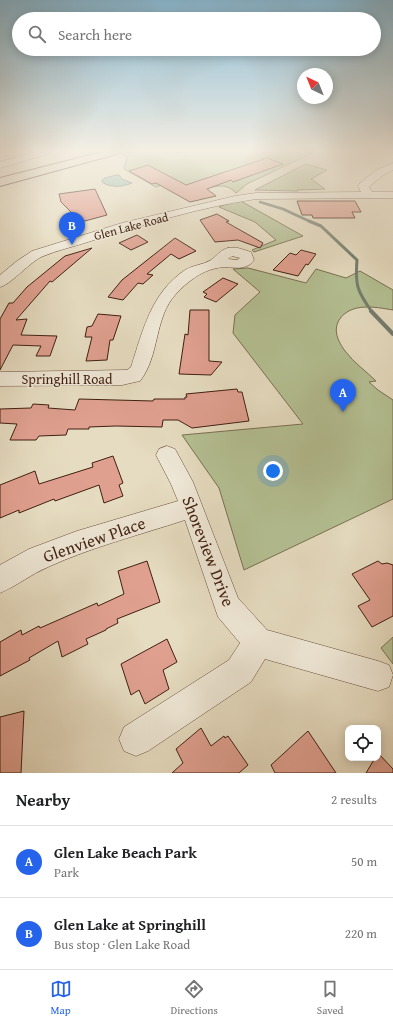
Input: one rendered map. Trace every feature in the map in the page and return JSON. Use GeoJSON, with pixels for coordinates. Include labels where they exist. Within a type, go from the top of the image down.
{"type":"FeatureCollection","features":[{"type":"Feature","properties":{"kind":"street"},"geometry":{"type":"LineString","coordinates":[[364,188],[368,195]]}},
{"type":"Feature","properties":{"kind":"street","name":"Glen Lake Road"},"geometry":{"type":"LineString","coordinates":[[0,283],[17,267],[37,254],[126,226],[235,198],[256,196],[393,195]]}},
{"type":"Feature","properties":{"kind":"street","name":"Springhill Road"},"geometry":{"type":"LineString","coordinates":[[0,379],[122,378],[133,376],[139,369],[155,318],[170,291],[191,273],[216,263]]}},
{"type":"Feature","properties":{"kind":"street","name":"Shoreview Drive"},"geometry":{"type":"LineString","coordinates":[[167,455],[182,482],[228,607],[258,642]]}},
{"type":"Feature","properties":{"kind":"street","name":"Glenview Place"},"geometry":{"type":"LineString","coordinates":[[0,580],[38,558],[70,545],[192,507]]}},
{"type":"Feature","properties":{"kind":"street"},"geometry":{"type":"LineString","coordinates":[[136,739],[240,671],[258,642],[378,676]]}},
{"type":"Feature","properties":{"kind":"shaded area"},"geometry":{"type":"Polygon","coordinates":[[[191,188],[210,188],[198,192],[191,188]]]}},
{"type":"Feature","properties":{"kind":"shaded area"},"geometry":{"type":"Polygon","coordinates":[[[230,188],[242,188],[236,193],[230,188]]]}},
{"type":"Feature","properties":{"kind":"shaded area"},"geometry":{"type":"Polygon","coordinates":[[[259,188],[325,189],[297,190],[298,191],[255,190],[259,188]]]}},
{"type":"Feature","properties":{"kind":"shaded area"},"geometry":{"type":"Polygon","coordinates":[[[239,200],[303,236],[254,252],[252,250],[276,240],[255,222],[219,207],[239,200]]]}},
{"type":"Feature","properties":{"kind":"shaded area"},"geometry":{"type":"Polygon","coordinates":[[[248,268],[306,283],[316,269],[346,278],[360,271],[393,290],[393,310],[364,307],[350,310],[339,320],[336,332],[338,340],[345,351],[376,381],[369,382],[393,400],[393,499],[244,570],[219,488],[182,435],[303,424],[233,333],[235,315],[260,292],[233,269],[248,268]]]}},
{"type":"Feature","properties":{"kind":"shaded area"},"geometry":{"type":"Polygon","coordinates":[[[393,637],[393,664],[381,648],[393,637]]]}},
{"type":"Feature","properties":{"kind":"building"},"geometry":{"type":"Polygon","coordinates":[[[165,188],[209,188],[207,189],[216,196],[190,202],[165,188]]]}},
{"type":"Feature","properties":{"kind":"building"},"geometry":{"type":"Polygon","coordinates":[[[95,189],[107,215],[81,222],[61,202],[59,194],[95,189]]]}},
{"type":"Feature","properties":{"kind":"building"},"geometry":{"type":"Polygon","coordinates":[[[297,201],[355,201],[361,212],[352,212],[355,218],[313,218],[312,215],[302,215],[297,201]]]}},
{"type":"Feature","properties":{"kind":"building"},"geometry":{"type":"Polygon","coordinates":[[[217,214],[229,221],[226,222],[263,243],[260,248],[238,240],[215,242],[200,220],[217,214]]]}},
{"type":"Feature","properties":{"kind":"building"},"geometry":{"type":"Polygon","coordinates":[[[137,235],[148,242],[131,250],[119,243],[137,235]]]}},
{"type":"Feature","properties":{"kind":"building"},"geometry":{"type":"Polygon","coordinates":[[[175,238],[196,251],[179,259],[171,254],[147,274],[153,275],[143,284],[138,283],[123,300],[108,297],[122,280],[175,238]]]}},
{"type":"Feature","properties":{"kind":"building"},"geometry":{"type":"Polygon","coordinates":[[[92,248],[52,282],[50,281],[16,320],[27,319],[21,335],[57,336],[50,356],[36,356],[41,346],[13,345],[0,370],[0,319],[9,303],[13,303],[27,287],[65,256],[92,248]]]}},
{"type":"Feature","properties":{"kind":"building"},"geometry":{"type":"Polygon","coordinates":[[[301,250],[316,254],[308,265],[306,264],[298,276],[273,270],[290,253],[296,255],[301,250]]]}},
{"type":"Feature","properties":{"kind":"building"},"geometry":{"type":"Polygon","coordinates":[[[223,278],[238,284],[216,302],[204,297],[207,294],[203,292],[223,278]]]}},
{"type":"Feature","properties":{"kind":"building"},"geometry":{"type":"Polygon","coordinates":[[[190,310],[209,310],[209,361],[222,362],[211,375],[179,374],[185,334],[188,335],[190,310]]]}},
{"type":"Feature","properties":{"kind":"building"},"geometry":{"type":"Polygon","coordinates":[[[98,314],[121,316],[113,340],[110,340],[107,360],[86,361],[92,337],[85,337],[87,327],[92,326],[98,314]]]}},
{"type":"Feature","properties":{"kind":"building"},"geometry":{"type":"Polygon","coordinates":[[[237,389],[238,392],[242,392],[249,421],[192,428],[178,420],[163,420],[162,427],[116,426],[89,427],[89,429],[68,429],[66,435],[39,436],[36,440],[10,440],[17,424],[0,423],[0,409],[31,408],[33,404],[49,405],[48,408],[75,410],[79,399],[153,401],[154,399],[185,399],[185,397],[187,397],[186,394],[237,389]]]}},
{"type":"Feature","properties":{"kind":"building"},"geometry":{"type":"Polygon","coordinates":[[[113,456],[123,483],[119,485],[123,496],[104,503],[99,485],[55,501],[54,499],[19,513],[19,510],[0,518],[0,485],[35,471],[39,484],[93,467],[92,463],[113,456]]]}},
{"type":"Feature","properties":{"kind":"building"},"geometry":{"type":"Polygon","coordinates":[[[147,561],[160,602],[117,619],[118,623],[86,639],[88,644],[62,657],[58,641],[29,658],[30,660],[0,676],[0,642],[21,630],[22,635],[39,626],[40,628],[97,603],[98,606],[124,594],[118,571],[147,561]]]}},
{"type":"Feature","properties":{"kind":"building"},"geometry":{"type":"Polygon","coordinates":[[[378,561],[382,564],[387,563],[393,565],[393,616],[372,627],[358,606],[370,600],[352,574],[378,561]]]}},
{"type":"Feature","properties":{"kind":"building"},"geometry":{"type":"Polygon","coordinates":[[[167,639],[177,662],[163,670],[169,689],[145,704],[139,690],[131,695],[121,664],[167,639]]]}},
{"type":"Feature","properties":{"kind":"building"},"geometry":{"type":"Polygon","coordinates":[[[24,711],[21,773],[0,773],[0,717],[24,711]]]}},
{"type":"Feature","properties":{"kind":"building"},"geometry":{"type":"Polygon","coordinates":[[[201,728],[211,746],[224,736],[225,738],[228,736],[248,765],[239,773],[172,773],[183,763],[176,749],[201,728]]]}},
{"type":"Feature","properties":{"kind":"building"},"geometry":{"type":"Polygon","coordinates":[[[308,731],[336,773],[275,773],[271,765],[308,731]]]}},
{"type":"Feature","properties":{"kind":"building"},"geometry":{"type":"Polygon","coordinates":[[[381,756],[393,769],[393,773],[366,773],[373,761],[381,761],[381,756]]]}},
{"type":"Feature","properties":{"kind":"waterway"},"geometry":{"type":"LineString","coordinates":[[260,202],[283,209],[311,222]]}},
{"type":"Feature","properties":{"kind":"waterway"},"geometry":{"type":"LineString","coordinates":[[309,221],[321,226],[357,260],[356,276],[358,288],[363,299],[372,312]]}},
{"type":"Feature","properties":{"kind":"waterway"},"geometry":{"type":"LineString","coordinates":[[371,311],[393,334]]}},
{"type":"Feature","properties":{"kind":"place","name":"Glen Lake at Springhill"},"geometry":{"type":"Point","coordinates":[72,245]}},
{"type":"Feature","properties":{"kind":"place","name":"Glen Lake Beach Park"},"geometry":{"type":"Point","coordinates":[343,412]}}]}
